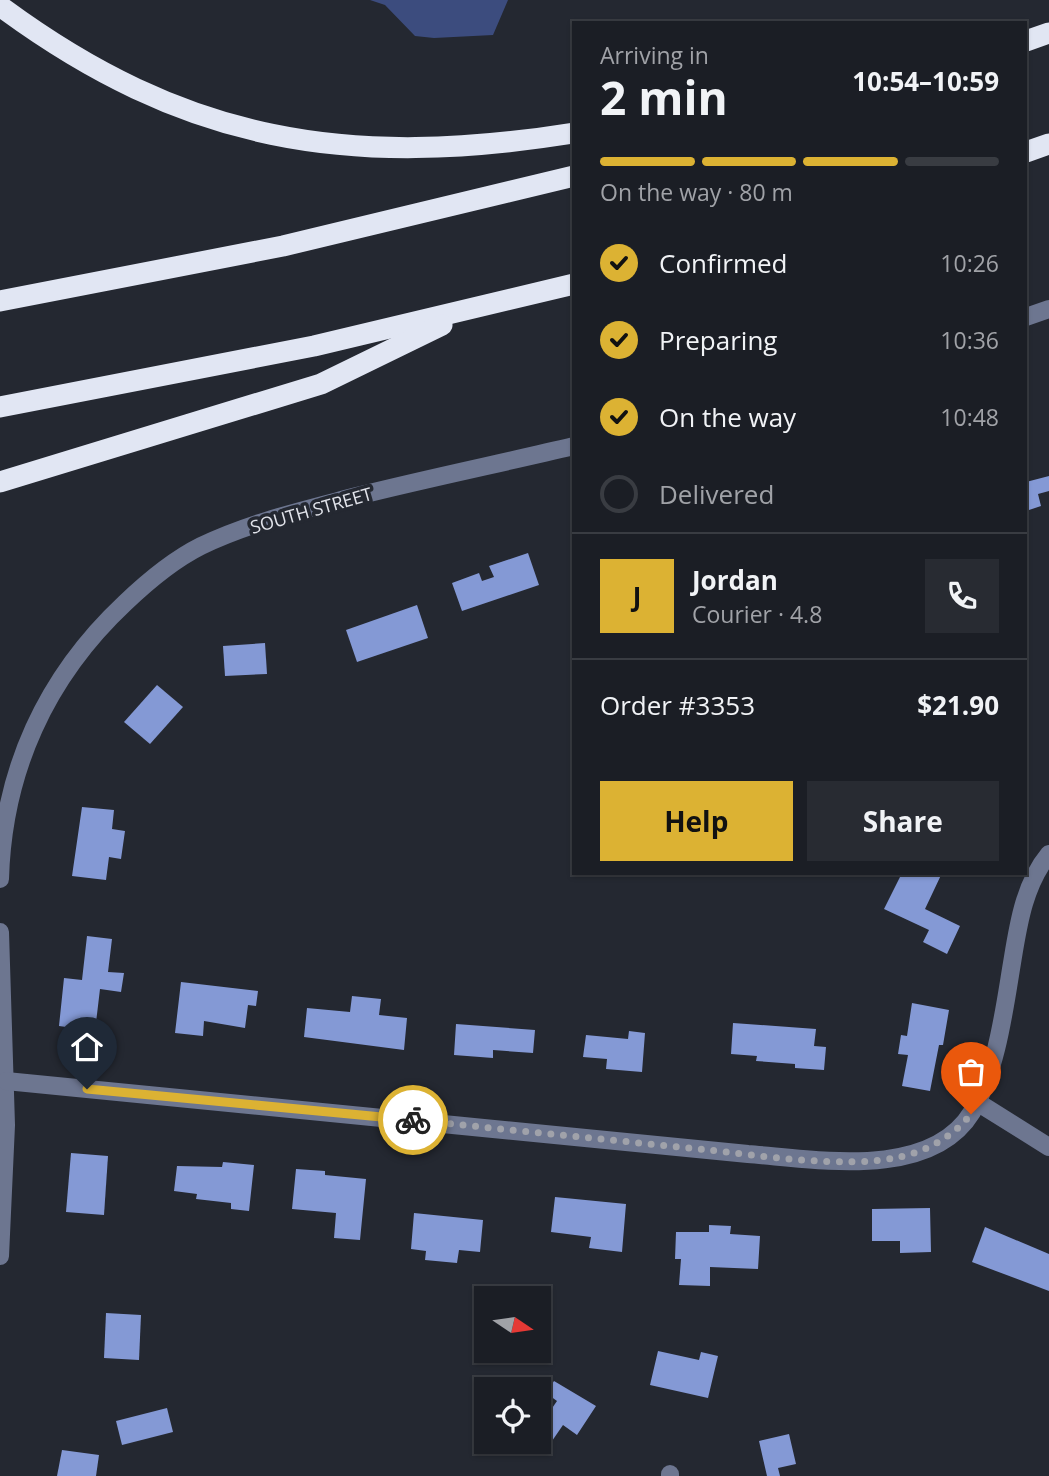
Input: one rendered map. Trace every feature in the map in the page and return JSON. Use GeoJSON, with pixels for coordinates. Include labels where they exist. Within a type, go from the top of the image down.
{"type":"FeatureCollection","features":[{"type":"Feature","properties":{"kind":"highway"},"geometry":{"type":"LineString","coordinates":[[0,6],[49,43],[127,86],[208,119],[271,135],[352,147],[432,148],[572,133]]}},
{"type":"Feature","properties":{"kind":"highway"},"geometry":{"type":"LineString","coordinates":[[1027,41],[1049,33]]}},
{"type":"Feature","properties":{"kind":"highway"},"geometry":{"type":"LineString","coordinates":[[1027,152],[1049,144]]}},
{"type":"Feature","properties":{"kind":"highway"},"geometry":{"type":"LineString","coordinates":[[0,301],[283,246],[572,176]]}},
{"type":"Feature","properties":{"kind":"highway"},"geometry":{"type":"LineString","coordinates":[[0,407],[217,366],[572,284]]}},
{"type":"Feature","properties":{"kind":"highway"},"geometry":{"type":"LineString","coordinates":[[0,482],[321,384],[477,308]]}},
{"type":"Feature","properties":{"kind":"street"},"geometry":{"type":"LineString","coordinates":[[1027,317],[1049,309]]}},
{"type":"Feature","properties":{"kind":"street","name":"SOUTH STREET"},"geometry":{"type":"LineString","coordinates":[[0,879],[5,818],[13,782],[40,714],[69,666],[100,628],[168,566],[200,547],[276,516],[572,446]]}},
{"type":"Feature","properties":{"kind":"street"},"geometry":{"type":"LineString","coordinates":[[6,1081],[748,1154],[860,1161],[908,1155],[936,1143],[964,1123],[977,1102],[994,1050],[1021,914],[1037,870],[1049,853]]}},
{"type":"Feature","properties":{"kind":"street"},"geometry":{"type":"LineString","coordinates":[[0,932],[6,1081],[0,1256]]}},
{"type":"Feature","properties":{"kind":"street"},"geometry":{"type":"LineString","coordinates":[[977,1102],[1049,1147]]}},
{"type":"Feature","properties":{"kind":"shaded area"},"geometry":{"type":"Polygon","coordinates":[[[370,0],[508,0],[493,35],[434,38],[415,36],[385,5],[370,0]]]}},
{"type":"Feature","properties":{"kind":"building"},"geometry":{"type":"Polygon","coordinates":[[[1049,476],[1049,491],[1038,494],[1041,506],[1027,511],[1027,482],[1049,476]]]}},
{"type":"Feature","properties":{"kind":"building"},"geometry":{"type":"Polygon","coordinates":[[[528,553],[539,585],[462,611],[452,583],[479,573],[482,581],[494,577],[489,566],[528,553]]]}},
{"type":"Feature","properties":{"kind":"building"},"geometry":{"type":"Polygon","coordinates":[[[417,605],[428,638],[357,662],[346,630],[417,605]]]}},
{"type":"Feature","properties":{"kind":"building"},"geometry":{"type":"Polygon","coordinates":[[[265,643],[267,674],[225,676],[223,646],[265,643]]]}},
{"type":"Feature","properties":{"kind":"building"},"geometry":{"type":"Polygon","coordinates":[[[157,685],[183,707],[150,744],[124,722],[157,685]]]}},
{"type":"Feature","properties":{"kind":"building"},"geometry":{"type":"Polygon","coordinates":[[[82,807],[114,810],[112,829],[125,831],[121,859],[109,857],[106,880],[72,876],[82,807]]]}},
{"type":"Feature","properties":{"kind":"building"},"geometry":{"type":"Polygon","coordinates":[[[901,875],[941,875],[925,909],[960,926],[947,954],[923,942],[929,930],[884,909],[901,875]]]}},
{"type":"Feature","properties":{"kind":"building"},"geometry":{"type":"Polygon","coordinates":[[[87,936],[112,939],[108,972],[124,973],[121,992],[100,989],[95,1031],[59,1026],[64,978],[82,980],[87,936]]]}},
{"type":"Feature","properties":{"kind":"building"},"geometry":{"type":"Polygon","coordinates":[[[181,982],[258,991],[256,1006],[248,1005],[245,1028],[204,1021],[203,1036],[175,1033],[181,982]]]}},
{"type":"Feature","properties":{"kind":"building"},"geometry":{"type":"Polygon","coordinates":[[[352,996],[381,999],[379,1015],[407,1018],[404,1050],[304,1037],[307,1008],[350,1012],[352,996]]]}},
{"type":"Feature","properties":{"kind":"building"},"geometry":{"type":"Polygon","coordinates":[[[912,1003],[949,1010],[943,1045],[939,1045],[930,1091],[902,1086],[908,1055],[898,1054],[901,1035],[907,1036],[912,1003]]]}},
{"type":"Feature","properties":{"kind":"building"},"geometry":{"type":"Polygon","coordinates":[[[733,1023],[816,1029],[814,1046],[826,1047],[824,1070],[795,1068],[795,1064],[756,1061],[757,1056],[731,1054],[733,1023]]]}},
{"type":"Feature","properties":{"kind":"building"},"geometry":{"type":"Polygon","coordinates":[[[456,1024],[535,1030],[533,1053],[493,1050],[493,1058],[454,1055],[456,1024]]]}},
{"type":"Feature","properties":{"kind":"building"},"geometry":{"type":"Polygon","coordinates":[[[629,1031],[645,1033],[642,1072],[606,1069],[607,1059],[583,1057],[586,1035],[628,1039],[629,1031]]]}},
{"type":"Feature","properties":{"kind":"building"},"geometry":{"type":"Polygon","coordinates":[[[71,1153],[108,1156],[104,1215],[66,1212],[71,1153]]]}},
{"type":"Feature","properties":{"kind":"building"},"geometry":{"type":"Polygon","coordinates":[[[223,1162],[254,1165],[249,1211],[231,1209],[231,1203],[196,1199],[197,1194],[174,1191],[177,1166],[222,1167],[223,1162]]]}},
{"type":"Feature","properties":{"kind":"building"},"geometry":{"type":"Polygon","coordinates":[[[296,1169],[325,1171],[325,1175],[366,1179],[360,1240],[334,1238],[336,1213],[292,1209],[296,1169]]]}},
{"type":"Feature","properties":{"kind":"building"},"geometry":{"type":"Polygon","coordinates":[[[555,1197],[626,1204],[622,1252],[589,1248],[591,1237],[551,1232],[555,1197]]]}},
{"type":"Feature","properties":{"kind":"building"},"geometry":{"type":"Polygon","coordinates":[[[930,1208],[931,1252],[900,1253],[900,1241],[872,1241],[872,1209],[930,1208]]]}},
{"type":"Feature","properties":{"kind":"building"},"geometry":{"type":"Polygon","coordinates":[[[414,1213],[483,1220],[480,1252],[459,1250],[457,1263],[425,1260],[426,1251],[411,1249],[414,1213]]]}},
{"type":"Feature","properties":{"kind":"building"},"geometry":{"type":"Polygon","coordinates":[[[709,1225],[731,1226],[730,1234],[760,1236],[758,1269],[710,1267],[710,1286],[679,1285],[681,1259],[675,1259],[676,1232],[709,1232],[709,1225]]]}},
{"type":"Feature","properties":{"kind":"building"},"geometry":{"type":"Polygon","coordinates":[[[985,1227],[1049,1254],[1049,1291],[972,1262],[985,1227]]]}},
{"type":"Feature","properties":{"kind":"building"},"geometry":{"type":"Polygon","coordinates":[[[106,1313],[141,1315],[139,1360],[104,1358],[106,1313]]]}},
{"type":"Feature","properties":{"kind":"building"},"geometry":{"type":"Polygon","coordinates":[[[658,1351],[699,1360],[701,1352],[718,1356],[708,1398],[650,1385],[658,1351]]]}},
{"type":"Feature","properties":{"kind":"building"},"geometry":{"type":"Polygon","coordinates":[[[554,1381],[596,1406],[577,1435],[563,1425],[551,1440],[551,1410],[557,1401],[551,1397],[554,1381]]]}},
{"type":"Feature","properties":{"kind":"building"},"geometry":{"type":"Polygon","coordinates":[[[167,1408],[173,1432],[122,1445],[116,1421],[167,1408]]]}},
{"type":"Feature","properties":{"kind":"building"},"geometry":{"type":"Polygon","coordinates":[[[789,1434],[796,1464],[778,1468],[780,1476],[767,1476],[759,1441],[789,1434]]]}},
{"type":"Feature","properties":{"kind":"building"},"geometry":{"type":"Polygon","coordinates":[[[62,1450],[99,1455],[96,1476],[57,1476],[62,1450]]]}},
{"type":"Feature","properties":{"kind":"way so far"},"geometry":{"type":"LineString","coordinates":[[413,1120],[748,1154],[878,1161],[921,1151],[949,1135],[971,1114]]}},
{"type":"Feature","properties":{"kind":"route"},"geometry":{"type":"LineString","coordinates":[[87,1089],[413,1120]]}}]}
